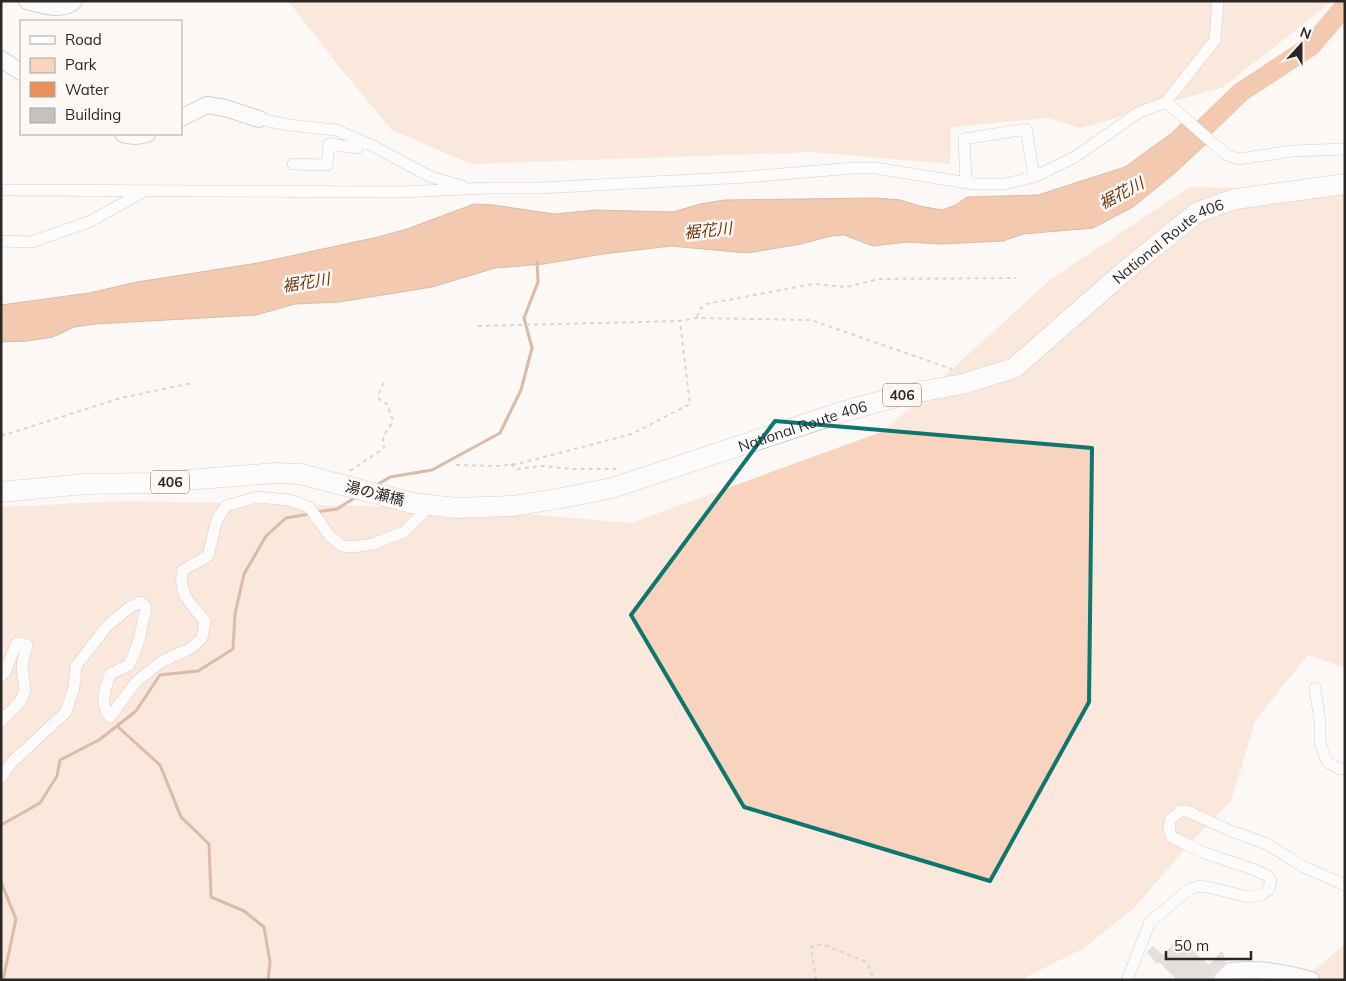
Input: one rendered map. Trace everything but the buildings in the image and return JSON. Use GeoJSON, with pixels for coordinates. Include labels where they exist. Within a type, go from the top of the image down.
{"type":"FeatureCollection","features":[{"type":"Feature","properties":{"kind":"highway","name":"National Route 406"},"geometry":{"type":"LineString","coordinates":[[421,505],[456,508],[513,506],[612,488],[725,449],[845,411],[907,394],[963,384],[1014,368],[1126,270],[1198,212],[1235,199],[1345,184]]}},
{"type":"Feature","properties":{"kind":"highway","name":"406"},"geometry":{"type":"LineString","coordinates":[[1,492],[85,484],[149,483],[275,473],[343,478]]}},
{"type":"Feature","properties":{"kind":"highway","name":"湯の瀬橋"},"geometry":{"type":"LineString","coordinates":[[343,478],[421,505]]}},
{"type":"Feature","properties":{"kind":"street"},"geometry":{"type":"LineString","coordinates":[[28,1],[43,6],[57,7],[70,5],[74,1]]}},
{"type":"Feature","properties":{"kind":"street"},"geometry":{"type":"LineString","coordinates":[[1,190],[399,192],[559,187],[853,168],[874,168],[966,182],[1005,184],[1034,178],[1075,157],[1138,113],[1169,104],[1215,40],[1218,1]]}},
{"type":"Feature","properties":{"kind":"street"},"geometry":{"type":"LineString","coordinates":[[1,59],[20,71]]}},
{"type":"Feature","properties":{"kind":"street"},"geometry":{"type":"LineString","coordinates":[[1169,104],[1227,155],[1239,159],[1292,151],[1345,149]]}},
{"type":"Feature","properties":{"kind":"street"},"geometry":{"type":"LineString","coordinates":[[182,118],[208,105],[289,125],[336,130],[362,141],[431,177],[471,189]]}},
{"type":"Feature","properties":{"kind":"street"},"geometry":{"type":"LineString","coordinates":[[966,182],[964,139],[1026,129],[1034,178]]}},
{"type":"Feature","properties":{"kind":"street"},"geometry":{"type":"LineString","coordinates":[[125,135],[130,137],[144,135]]}},
{"type":"Feature","properties":{"kind":"street"},"geometry":{"type":"LineString","coordinates":[[293,164],[327,165],[329,144],[358,148],[362,141]]}},
{"type":"Feature","properties":{"kind":"street"},"geometry":{"type":"LineString","coordinates":[[1,241],[31,242],[72,228],[88,222],[144,191]]}},
{"type":"Feature","properties":{"kind":"street"},"geometry":{"type":"LineString","coordinates":[[1,777],[12,762],[66,712],[74,687],[76,666],[108,626],[130,607],[141,602],[146,608],[138,644],[129,665],[110,674],[104,691],[104,708],[110,717],[136,682],[161,662],[191,648],[202,638],[206,621],[185,596],[180,581],[183,570],[208,556],[217,519],[226,506],[257,497],[289,500],[309,508],[329,536],[342,546],[352,547],[373,544],[404,532],[421,505]]}},
{"type":"Feature","properties":{"kind":"street"},"geometry":{"type":"LineString","coordinates":[[1,676],[17,643],[27,645],[22,665],[25,691],[20,702],[1,721]]}},
{"type":"Feature","properties":{"kind":"street"},"geometry":{"type":"LineString","coordinates":[[1315,688],[1322,750],[1327,762],[1340,769],[1345,769]]}},
{"type":"Feature","properties":{"kind":"street"},"geometry":{"type":"LineString","coordinates":[[1127,980],[1150,922],[1191,888],[1202,886],[1249,897],[1263,894],[1268,890],[1271,882],[1268,876],[1204,854],[1172,837],[1169,829],[1170,820],[1180,811],[1187,811],[1230,831],[1267,844],[1304,867],[1345,885]]}},
{"type":"Feature","properties":{"kind":"street"},"geometry":{"type":"LineString","coordinates":[[1222,980],[1231,970],[1254,969],[1287,973],[1312,980]]}},
{"type":"Feature","properties":{"kind":"path"},"geometry":{"type":"LineString","coordinates":[[696,318],[700,308],[706,304],[813,284],[846,287],[879,279],[1016,278]]}},
{"type":"Feature","properties":{"kind":"path"},"geometry":{"type":"LineString","coordinates":[[478,326],[680,321],[696,318],[811,320],[959,372]]}},
{"type":"Feature","properties":{"kind":"path"},"geometry":{"type":"LineString","coordinates":[[456,466],[511,464],[632,434],[690,404],[680,321]]}},
{"type":"Feature","properties":{"kind":"path"},"geometry":{"type":"LineString","coordinates":[[343,478],[384,448],[383,437],[393,421],[387,404],[380,400],[378,395],[384,382]]}},
{"type":"Feature","properties":{"kind":"path"},"geometry":{"type":"LineString","coordinates":[[1,436],[121,398],[192,383]]}},
{"type":"Feature","properties":{"kind":"path"},"geometry":{"type":"LineString","coordinates":[[511,464],[516,469],[542,466],[606,470],[623,469]]}},
{"type":"Feature","properties":{"kind":"path"},"geometry":{"type":"LineString","coordinates":[[816,980],[811,946],[822,944],[867,962],[874,980]]}},
{"type":"Feature","properties":{"kind":"highlighted area"},"geometry":{"type":"Polygon","coordinates":[[[775,421],[1092,448],[1089,702],[990,881],[744,807],[631,615],[775,421]]]}},
{"type":"Feature","properties":{"kind":"green space"},"geometry":{"type":"Polygon","coordinates":[[[288,1],[1333,1],[1223,87],[1081,128],[1047,118],[951,127],[950,164],[813,152],[471,164],[392,130],[288,1]]]}},
{"type":"Feature","properties":{"kind":"green space"},"geometry":{"type":"Polygon","coordinates":[[[1190,187],[1345,190],[1345,668],[1308,655],[1255,721],[1231,801],[1191,842],[1135,907],[1084,948],[1020,980],[1,980],[1,507],[126,501],[456,508],[631,523],[884,431],[1051,279],[1190,187]]]}},
{"type":"Feature","properties":{"kind":"green space"},"geometry":{"type":"Polygon","coordinates":[[[1345,944],[1345,980],[1302,980],[1345,944]]]}},
{"type":"Feature","properties":{"kind":"water"},"geometry":{"type":"Polygon","coordinates":[[[1183,122],[1207,143],[1177,171],[1133,207],[1093,228],[1023,234],[1003,241],[941,244],[906,242],[873,246],[844,235],[747,253],[671,246],[603,254],[544,264],[495,268],[432,287],[339,302],[295,304],[256,315],[95,324],[74,327],[53,337],[1,342],[1,305],[89,293],[137,282],[258,263],[378,237],[407,229],[474,204],[554,214],[596,210],[673,212],[700,204],[724,200],[875,198],[901,200],[919,206],[942,210],[956,205],[967,197],[1038,195],[1125,167],[1172,133],[1183,122]]]}},
{"type":"Feature","properties":{"kind":"waterway","name":"裾花川"},"geometry":{"type":"LineString","coordinates":[[1185,146],[1241,92],[1311,46],[1345,6]]}},
{"type":"Feature","properties":{"kind":"waterway"},"geometry":{"type":"LineString","coordinates":[[375,486],[390,477],[432,470],[500,433],[521,390],[532,348],[524,318],[538,282],[537,262]]}},
{"type":"Feature","properties":{"kind":"waterway"},"geometry":{"type":"LineString","coordinates":[[316,512],[337,509],[356,497]]}},
{"type":"Feature","properties":{"kind":"waterway"},"geometry":{"type":"LineString","coordinates":[[1,825],[40,803],[57,776],[60,760],[99,740],[136,711],[160,675],[198,671],[233,649],[235,614],[244,574],[266,536],[286,518],[310,514]]}},
{"type":"Feature","properties":{"kind":"waterway"},"geometry":{"type":"LineString","coordinates":[[117,726],[160,765],[181,817],[209,844],[211,897],[244,911],[264,927],[270,962],[268,980]]}},
{"type":"Feature","properties":{"kind":"waterway"},"geometry":{"type":"LineString","coordinates":[[1,882],[16,919],[3,980]]}}]}
